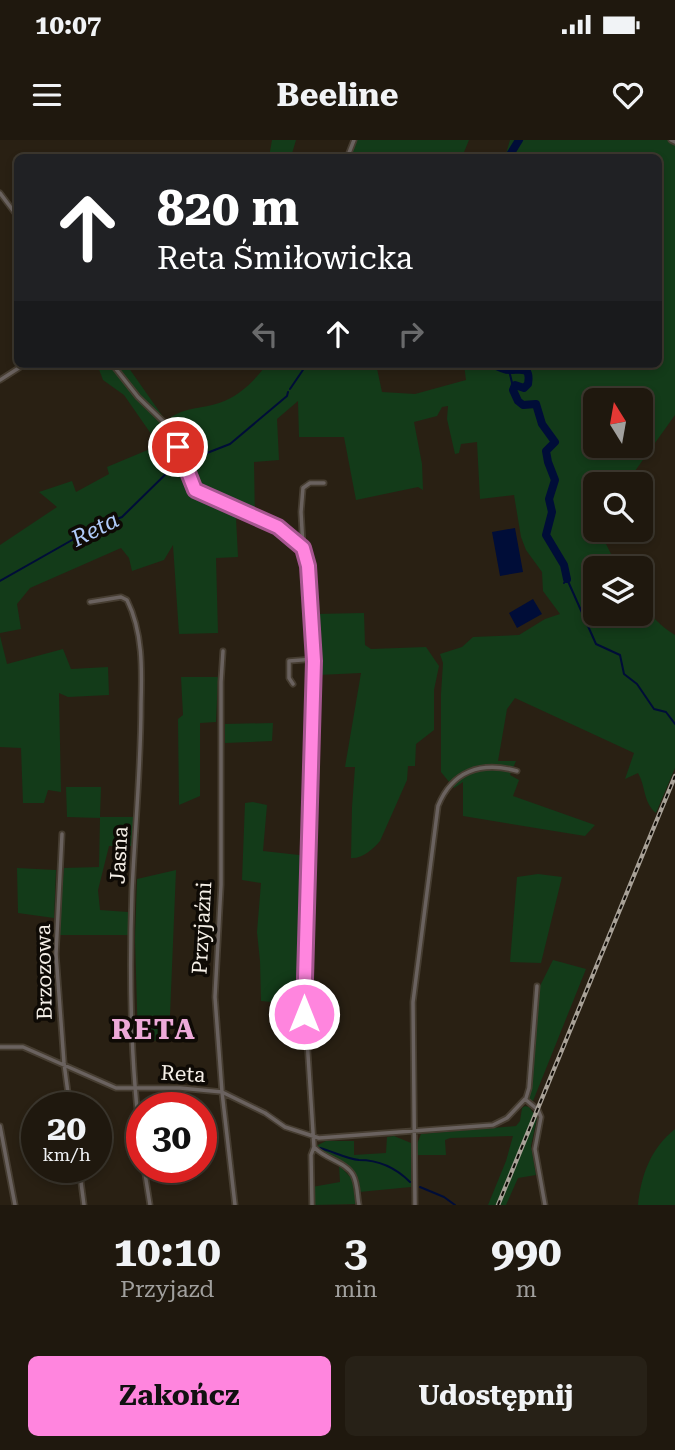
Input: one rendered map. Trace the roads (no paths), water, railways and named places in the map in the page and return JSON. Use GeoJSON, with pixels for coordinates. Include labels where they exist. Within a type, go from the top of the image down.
{"type":"FeatureCollection","features":[{"type":"Feature","properties":{"kind":"street"},"geometry":{"type":"LineString","coordinates":[[0,193],[14,209]]}},
{"type":"Feature","properties":{"kind":"street"},"geometry":{"type":"LineString","coordinates":[[0,380],[19,368]]}},
{"type":"Feature","properties":{"kind":"street"},"geometry":{"type":"LineString","coordinates":[[115,368],[138,397],[169,427],[195,490],[278,527],[303,548]]}},
{"type":"Feature","properties":{"kind":"street"},"geometry":{"type":"LineString","coordinates":[[312,1205],[311,1155],[314,1137],[303,993],[314,659],[311,587],[303,548],[301,512],[303,488],[310,483],[324,483]]}},
{"type":"Feature","properties":{"kind":"street","name":"Jasna"},"geometry":{"type":"LineString","coordinates":[[90,602],[121,597],[127,600],[141,654],[141,728],[131,948],[131,1029],[135,1092]]}},
{"type":"Feature","properties":{"kind":"street","name":"Przyjaźni"},"geometry":{"type":"LineString","coordinates":[[223,650],[220,885],[215,997],[222,1092],[236,1205]]}},
{"type":"Feature","properties":{"kind":"street"},"geometry":{"type":"LineString","coordinates":[[293,684],[289,678],[289,661],[314,659]]}},
{"type":"Feature","properties":{"kind":"street"},"geometry":{"type":"LineString","coordinates":[[415,1205],[414,983],[438,806],[450,785],[470,771],[492,767],[517,771]]}},
{"type":"Feature","properties":{"kind":"street","name":"Brzozowa"},"geometry":{"type":"LineString","coordinates":[[62,834],[56,954],[68,1092]]}},
{"type":"Feature","properties":{"kind":"street"},"geometry":{"type":"LineString","coordinates":[[314,1137],[361,1136],[493,1125],[507,1118],[525,1099],[529,1088],[537,986]]}},
{"type":"Feature","properties":{"kind":"street","name":"Reta"},"geometry":{"type":"LineString","coordinates":[[0,1047],[23,1046],[110,1087],[180,1087],[222,1092],[265,1113],[285,1127],[314,1137]]}},
{"type":"Feature","properties":{"kind":"street"},"geometry":{"type":"LineString","coordinates":[[525,1099],[538,1110],[541,1117],[535,1149],[545,1205]]}},
{"type":"Feature","properties":{"kind":"street"},"geometry":{"type":"LineString","coordinates":[[0,1126],[15,1205]]}},
{"type":"Feature","properties":{"kind":"street"},"geometry":{"type":"LineString","coordinates":[[314,1147],[351,1171],[355,1178],[359,1205]]}},
{"type":"Feature","properties":{"kind":"street"},"geometry":{"type":"LineString","coordinates":[[81,1183],[84,1205]]}},
{"type":"Feature","properties":{"kind":"street"},"geometry":{"type":"LineString","coordinates":[[147,1183],[150,1205]]}},
{"type":"Feature","properties":{"kind":"water"},"geometry":{"type":"Polygon","coordinates":[[[515,528],[523,572],[500,576],[492,532],[515,528]]]}},
{"type":"Feature","properties":{"kind":"water"},"geometry":{"type":"Polygon","coordinates":[[[533,599],[542,614],[517,628],[509,613],[533,599]]]}},
{"type":"Feature","properties":{"kind":"waterway"},"geometry":{"type":"LineString","coordinates":[[510,154],[519,140]]}},
{"type":"Feature","properties":{"kind":"waterway","name":"Reta"},"geometry":{"type":"LineString","coordinates":[[290,389],[304,368]]}},
{"type":"Feature","properties":{"kind":"waterway"},"geometry":{"type":"LineString","coordinates":[[502,368],[527,372],[528,384],[524,388],[515,385],[513,390],[523,405],[536,404],[542,424],[555,442],[546,451],[555,480],[549,499],[552,512],[546,535],[564,565],[567,579]]}},
{"type":"Feature","properties":{"kind":"waterway"},"geometry":{"type":"LineString","coordinates":[[527,372],[532,368]]}},
{"type":"Feature","properties":{"kind":"waterway"},"geometry":{"type":"LineString","coordinates":[[509,370],[513,387]]}},
{"type":"Feature","properties":{"kind":"waterway","name":"Reta"},"geometry":{"type":"LineString","coordinates":[[189,460],[230,444],[287,396],[288,392]]}},
{"type":"Feature","properties":{"kind":"waterway","name":"Reta"},"geometry":{"type":"LineString","coordinates":[[0,581],[88,531],[122,517],[180,463]]}},
{"type":"Feature","properties":{"kind":"waterway"},"geometry":{"type":"LineString","coordinates":[[564,583],[567,579],[596,644],[620,655],[624,674],[637,684],[654,709],[666,712],[675,724]]}},
{"type":"Feature","properties":{"kind":"waterway"},"geometry":{"type":"LineString","coordinates":[[303,911],[304,896]]}},
{"type":"Feature","properties":{"kind":"waterway"},"geometry":{"type":"LineString","coordinates":[[320,1148],[350,1158],[386,1165],[410,1182]]}},
{"type":"Feature","properties":{"kind":"waterway"},"geometry":{"type":"LineString","coordinates":[[420,1187],[455,1205]]}},
{"type":"Feature","properties":{"kind":"railway"},"geometry":{"type":"LineString","coordinates":[[498,1205],[675,776]]}},
{"type":"Feature","properties":{"kind":"district","name":"RETA"},"geometry":{"type":"Point","coordinates":[154,1029]}}]}
